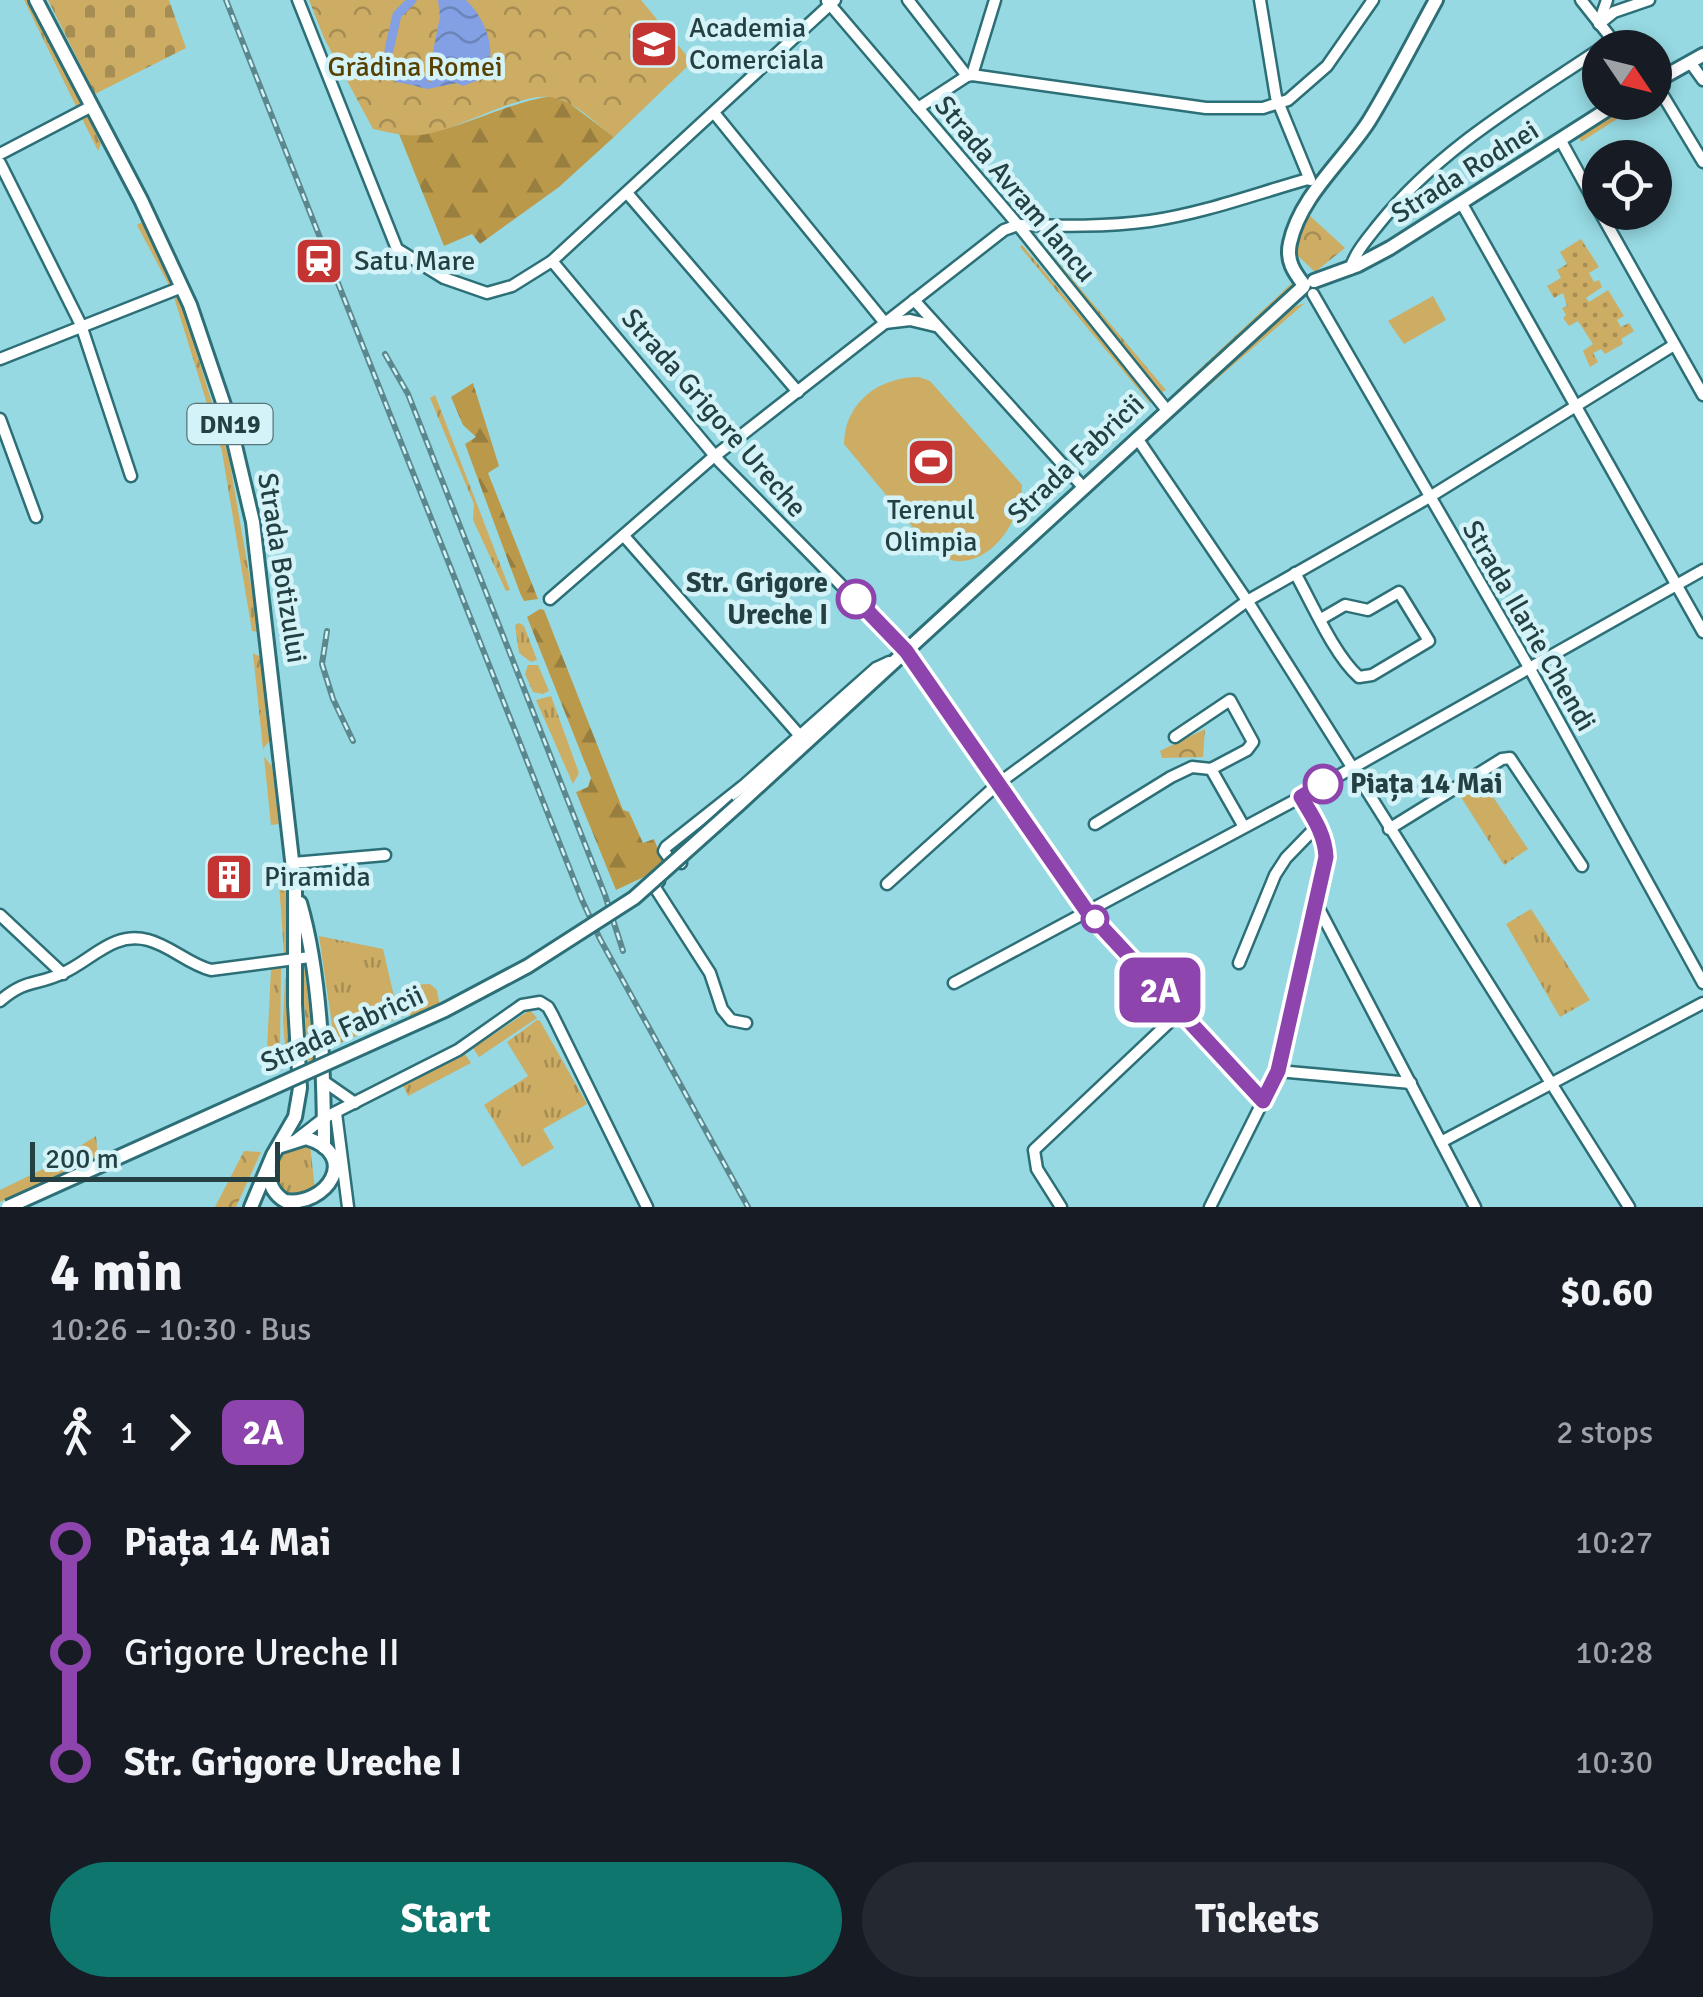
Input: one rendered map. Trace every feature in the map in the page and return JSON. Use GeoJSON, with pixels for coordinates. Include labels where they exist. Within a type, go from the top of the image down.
{"type":"FeatureCollection","features":[{"type":"Feature","properties":{"kind":"main road","name":"Strada Botizului"},"geometry":{"type":"LineString","coordinates":[[36,0],[182,287],[208,350],[229,420],[254,522],[304,958],[330,1115],[324,1147],[334,1164],[336,1207]]}},
{"type":"Feature","properties":{"kind":"main road"},"geometry":{"type":"LineString","coordinates":[[1307,288],[1290,262],[1292,235],[1313,183],[1369,121],[1436,0]]}},
{"type":"Feature","properties":{"kind":"main road"},"geometry":{"type":"LineString","coordinates":[[1672,73],[1696,58]]}},
{"type":"Feature","properties":{"kind":"main road","name":"Strada Rodnei"},"geometry":{"type":"LineString","coordinates":[[1307,288],[1390,248],[1592,120]]}},
{"type":"Feature","properties":{"kind":"main road","name":"Strada Fabricii"},"geometry":{"type":"LineString","coordinates":[[8,1207],[445,1010],[528,966],[634,898],[1166,410],[1307,288]]}},
{"type":"Feature","properties":{"kind":"main road","name":"Strada Botizului"},"geometry":{"type":"LineString","coordinates":[[251,1207],[299,1103],[295,1004],[304,958]]}},
{"type":"Feature","properties":{"kind":"main road"},"geometry":{"type":"LineString","coordinates":[[279,1147],[297,1138],[324,1147]]}},
{"type":"Feature","properties":{"kind":"main road"},"geometry":{"type":"LineString","coordinates":[[269,1164],[270,1184],[286,1204],[313,1204],[332,1185]]}},
{"type":"Feature","properties":{"kind":"street"},"geometry":{"type":"LineString","coordinates":[[298,0],[397,249],[444,278],[487,293],[512,286],[552,260],[715,114],[830,2]]}},
{"type":"Feature","properties":{"kind":"street"},"geometry":{"type":"LineString","coordinates":[[908,0],[969,76],[1206,108],[1243,109],[1278,104],[1303,89],[1327,66],[1373,0]]}},
{"type":"Feature","properties":{"kind":"street"},"geometry":{"type":"LineString","coordinates":[[918,108],[969,76],[995,0]]}},
{"type":"Feature","properties":{"kind":"street"},"geometry":{"type":"LineString","coordinates":[[550,598],[716,455],[1004,230],[1018,225],[1119,225],[1154,220],[1313,183],[1278,104],[1260,0]]}},
{"type":"Feature","properties":{"kind":"street"},"geometry":{"type":"LineString","coordinates":[[1581,0],[1602,30]]}},
{"type":"Feature","properties":{"kind":"street"},"geometry":{"type":"LineString","coordinates":[[1598,24],[1607,0]]}},
{"type":"Feature","properties":{"kind":"street"},"geometry":{"type":"LineString","coordinates":[[1598,24],[1614,12],[1649,0]]}},
{"type":"Feature","properties":{"kind":"street","name":"Strada Avram Iancu"},"geometry":{"type":"LineString","coordinates":[[830,2],[1018,225],[1166,410]]}},
{"type":"Feature","properties":{"kind":"street"},"geometry":{"type":"LineString","coordinates":[[1696,58],[1703,80]]}},
{"type":"Feature","properties":{"kind":"street"},"geometry":{"type":"LineString","coordinates":[[1350,269],[1359,249],[1395,204],[1439,159],[1582,65]]}},
{"type":"Feature","properties":{"kind":"street"},"geometry":{"type":"LineString","coordinates":[[0,154],[90,106]]}},
{"type":"Feature","properties":{"kind":"street"},"geometry":{"type":"LineString","coordinates":[[1672,109],[1703,162]]}},
{"type":"Feature","properties":{"kind":"street"},"geometry":{"type":"LineString","coordinates":[[715,114],[885,323]]}},
{"type":"Feature","properties":{"kind":"street"},"geometry":{"type":"LineString","coordinates":[[1562,140],[1582,178]]}},
{"type":"Feature","properties":{"kind":"street"},"geometry":{"type":"LineString","coordinates":[[0,163],[81,325],[130,476]]}},
{"type":"Feature","properties":{"kind":"street"},"geometry":{"type":"LineString","coordinates":[[628,194],[798,392]]}},
{"type":"Feature","properties":{"kind":"street"},"geometry":{"type":"LineString","coordinates":[[1462,204],[1703,632]]}},
{"type":"Feature","properties":{"kind":"street"},"geometry":{"type":"LineString","coordinates":[[1610,230],[1703,395]]}},
{"type":"Feature","properties":{"kind":"street","name":"Strada Grigore Ureche"},"geometry":{"type":"LineString","coordinates":[[552,260],[716,455],[906,651],[1086,910],[1263,1101]]}},
{"type":"Feature","properties":{"kind":"street"},"geometry":{"type":"LineString","coordinates":[[0,358],[182,287]]}},
{"type":"Feature","properties":{"kind":"street","name":"Strada Ilarie Chendi"},"geometry":{"type":"LineString","coordinates":[[1307,288],[1530,669],[1703,983]]}},
{"type":"Feature","properties":{"kind":"street"},"geometry":{"type":"LineString","coordinates":[[914,300],[1083,487]]}},
{"type":"Feature","properties":{"kind":"street"},"geometry":{"type":"LineString","coordinates":[[885,323],[910,320],[935,326]]}},
{"type":"Feature","properties":{"kind":"street"},"geometry":{"type":"LineString","coordinates":[[887,884],[999,783],[1247,601],[1428,498],[1674,345]]}},
{"type":"Feature","properties":{"kind":"street"},"geometry":{"type":"LineString","coordinates":[[0,419],[36,517]]}},
{"type":"Feature","properties":{"kind":"street"},"geometry":{"type":"LineString","coordinates":[[1137,438],[1247,601],[1629,1207]]}},
{"type":"Feature","properties":{"kind":"street"},"geometry":{"type":"LineString","coordinates":[[624,536],[800,737]]}},
{"type":"Feature","properties":{"kind":"street"},"geometry":{"type":"LineString","coordinates":[[954,983],[1301,797],[1703,570]]}},
{"type":"Feature","properties":{"kind":"street"},"geometry":{"type":"LineString","coordinates":[[1295,572],[1350,668],[1360,676],[1372,674],[1428,641],[1398,592],[1368,610],[1350,604],[1322,619]]}},
{"type":"Feature","properties":{"kind":"street","name":"Strada Fabricii"},"geometry":{"type":"LineString","coordinates":[[892,661],[885,678],[682,863],[671,862],[664,851],[666,846],[800,737],[876,668],[892,661]]}},
{"type":"Feature","properties":{"kind":"street"},"geometry":{"type":"LineString","coordinates":[[1095,824],[1192,767],[1211,769],[1247,750],[1253,742],[1230,700],[1175,736]]}},
{"type":"Feature","properties":{"kind":"street"},"geometry":{"type":"LineString","coordinates":[[1389,829],[1502,759],[1510,758],[1582,866]]}},
{"type":"Feature","properties":{"kind":"street"},"geometry":{"type":"LineString","coordinates":[[1211,769],[1244,827]]}},
{"type":"Feature","properties":{"kind":"street"},"geometry":{"type":"LineString","coordinates":[[1210,1207],[1278,1071],[1317,904],[1326,843],[1301,797]]}},
{"type":"Feature","properties":{"kind":"street"},"geometry":{"type":"LineString","coordinates":[[1239,962],[1274,875],[1318,825]]}},
{"type":"Feature","properties":{"kind":"street"},"geometry":{"type":"LineString","coordinates":[[293,863],[385,855]]}},
{"type":"Feature","properties":{"kind":"street"},"geometry":{"type":"LineString","coordinates":[[682,863],[654,886],[710,974],[722,1008],[731,1020],[746,1023]]}},
{"type":"Feature","properties":{"kind":"street"},"geometry":{"type":"LineString","coordinates":[[1317,904],[1474,1207]]}},
{"type":"Feature","properties":{"kind":"street"},"geometry":{"type":"LineString","coordinates":[[0,915],[62,974]]}},
{"type":"Feature","properties":{"kind":"street"},"geometry":{"type":"LineString","coordinates":[[0,1001],[19,985],[62,974],[106,946],[127,938],[154,942],[196,966],[211,970],[304,958]]}},
{"type":"Feature","properties":{"kind":"street"},"geometry":{"type":"LineString","coordinates":[[297,1138],[330,1115],[458,1050],[522,1005],[540,1002],[554,1016],[647,1207]]}},
{"type":"Feature","properties":{"kind":"street"},"geometry":{"type":"LineString","coordinates":[[1441,1142],[1703,1002]]}},
{"type":"Feature","properties":{"kind":"street"},"geometry":{"type":"LineString","coordinates":[[1062,1207],[1037,1168],[1034,1150],[1180,1012]]}},
{"type":"Feature","properties":{"kind":"street"},"geometry":{"type":"LineString","coordinates":[[1278,1071],[1411,1083]]}},
{"type":"Feature","properties":{"kind":"street","name":"Strada Fabricii"},"geometry":{"type":"LineString","coordinates":[[322,1080],[355,1104]]}},
{"type":"Feature","properties":{"kind":"street"},"geometry":{"type":"LineString","coordinates":[[330,1115],[348,1207]]}},
{"type":"Feature","properties":{"kind":"green space"},"geometry":{"type":"Polygon","coordinates":[[[24,0],[31,0],[101,144],[98,151],[24,0]]]}},
{"type":"Feature","properties":{"kind":"green space"},"geometry":{"type":"Polygon","coordinates":[[[48,0],[169,0],[186,48],[95,94],[48,0]]]}},
{"type":"Feature","properties":{"kind":"green space","name":"Grădina Romei"},"geometry":{"type":"Polygon","coordinates":[[[309,0],[641,0],[692,62],[614,137],[571,104],[542,97],[435,132],[396,134],[373,129],[324,38],[309,0]]]}},
{"type":"Feature","properties":{"kind":"green space"},"geometry":{"type":"Polygon","coordinates":[[[552,96],[569,103],[614,137],[559,187],[480,244],[472,234],[444,246],[399,134],[438,130],[552,96]]]}},
{"type":"Feature","properties":{"kind":"green space"},"geometry":{"type":"Polygon","coordinates":[[[1605,120],[1615,120],[1581,142],[1579,137],[1605,120]]]}},
{"type":"Feature","properties":{"kind":"green space"},"geometry":{"type":"Polygon","coordinates":[[[1308,214],[1345,248],[1315,272],[1295,253],[1298,231],[1308,214]]]}},
{"type":"Feature","properties":{"kind":"green space"},"geometry":{"type":"Polygon","coordinates":[[[142,222],[177,289],[229,458],[259,632],[252,631],[222,452],[172,291],[137,225],[142,222]]]}},
{"type":"Feature","properties":{"kind":"green space"},"geometry":{"type":"Polygon","coordinates":[[[1035,235],[1166,390],[1162,392],[1035,235]]]}},
{"type":"Feature","properties":{"kind":"green space"},"geometry":{"type":"Polygon","coordinates":[[[1581,239],[1599,267],[1589,273],[1602,287],[1586,298],[1589,302],[1608,290],[1624,316],[1617,320],[1621,327],[1629,323],[1634,331],[1621,339],[1623,344],[1605,354],[1601,349],[1593,353],[1598,362],[1590,367],[1583,351],[1593,344],[1578,321],[1569,326],[1563,318],[1566,315],[1562,308],[1567,306],[1563,293],[1554,298],[1547,286],[1561,278],[1557,270],[1567,264],[1560,252],[1581,239]]]}},
{"type":"Feature","properties":{"kind":"green space"},"geometry":{"type":"Polygon","coordinates":[[[1020,247],[1152,400],[1150,403],[1020,247]]]}},
{"type":"Feature","properties":{"kind":"green space"},"geometry":{"type":"Polygon","coordinates":[[[1293,282],[1294,289],[1287,297],[1175,392],[1293,282]]]}},
{"type":"Feature","properties":{"kind":"green space"},"geometry":{"type":"Polygon","coordinates":[[[1433,296],[1446,320],[1404,344],[1388,321],[1433,296]]]}},
{"type":"Feature","properties":{"kind":"green space"},"geometry":{"type":"Polygon","coordinates":[[[1305,303],[1157,427],[1217,371],[1294,307],[1305,303]]]}},
{"type":"Feature","properties":{"kind":"green space"},"geometry":{"type":"Polygon","coordinates":[[[919,377],[930,381],[1022,485],[1017,511],[1003,536],[982,555],[969,560],[953,560],[934,553],[844,444],[851,415],[867,394],[891,381],[919,377]]]}},
{"type":"Feature","properties":{"kind":"green space"},"geometry":{"type":"Polygon","coordinates":[[[473,383],[499,466],[488,473],[538,599],[524,601],[520,593],[465,444],[476,437],[463,425],[451,397],[473,383]]]}},
{"type":"Feature","properties":{"kind":"green space"},"geometry":{"type":"Polygon","coordinates":[[[435,395],[510,590],[506,591],[473,520],[474,504],[430,398],[435,395]]]}},
{"type":"Feature","properties":{"kind":"green space"},"geometry":{"type":"Polygon","coordinates":[[[544,610],[623,810],[629,812],[643,843],[654,839],[663,862],[646,876],[616,890],[576,792],[588,787],[591,778],[527,617],[544,610]]]}},
{"type":"Feature","properties":{"kind":"green space"},"geometry":{"type":"Polygon","coordinates":[[[515,625],[524,626],[537,660],[531,662],[519,653],[515,625]]]}},
{"type":"Feature","properties":{"kind":"green space"},"geometry":{"type":"Polygon","coordinates":[[[253,653],[261,657],[271,739],[263,749],[253,653]]]}},
{"type":"Feature","properties":{"kind":"green space"},"geometry":{"type":"Polygon","coordinates":[[[528,665],[538,665],[549,691],[533,692],[525,674],[528,665]]]}},
{"type":"Feature","properties":{"kind":"green space"},"geometry":{"type":"Polygon","coordinates":[[[551,696],[579,773],[573,784],[536,700],[551,696]]]}},
{"type":"Feature","properties":{"kind":"green space"},"geometry":{"type":"Polygon","coordinates":[[[1205,729],[1203,757],[1162,758],[1160,751],[1205,729]]]}},
{"type":"Feature","properties":{"kind":"green space"},"geometry":{"type":"Polygon","coordinates":[[[264,757],[272,766],[279,824],[271,825],[264,757]]]}},
{"type":"Feature","properties":{"kind":"green space"},"geometry":{"type":"Polygon","coordinates":[[[1481,779],[1528,849],[1504,865],[1459,794],[1481,779]]]}},
{"type":"Feature","properties":{"kind":"green space"},"geometry":{"type":"Polygon","coordinates":[[[279,882],[286,884],[291,963],[285,968],[279,882]]]}},
{"type":"Feature","properties":{"kind":"green space"},"geometry":{"type":"Polygon","coordinates":[[[1531,909],[1590,1000],[1560,1017],[1506,924],[1531,909]]]}},
{"type":"Feature","properties":{"kind":"green space"},"geometry":{"type":"Polygon","coordinates":[[[319,936],[383,949],[403,1016],[335,1045],[319,936]]]}},
{"type":"Feature","properties":{"kind":"green space"},"geometry":{"type":"Polygon","coordinates":[[[301,963],[319,1078],[310,1080],[301,963]]]}},
{"type":"Feature","properties":{"kind":"green space"},"geometry":{"type":"Polygon","coordinates":[[[281,968],[280,1051],[267,1050],[271,969],[281,968]]]}},
{"type":"Feature","properties":{"kind":"green space"},"geometry":{"type":"Polygon","coordinates":[[[285,978],[292,981],[293,1054],[286,1061],[283,1021],[285,978]]]}},
{"type":"Feature","properties":{"kind":"green space"},"geometry":{"type":"Polygon","coordinates":[[[430,984],[437,990],[442,1018],[415,1028],[409,1013],[408,985],[430,984]]]}},
{"type":"Feature","properties":{"kind":"green space"},"geometry":{"type":"Polygon","coordinates":[[[530,1010],[537,1018],[479,1057],[473,1048],[530,1010]]]}},
{"type":"Feature","properties":{"kind":"green space"},"geometry":{"type":"Polygon","coordinates":[[[537,1020],[587,1104],[543,1129],[554,1148],[522,1167],[484,1105],[528,1076],[507,1042],[537,1020]]]}},
{"type":"Feature","properties":{"kind":"green space"},"geometry":{"type":"Polygon","coordinates":[[[465,1054],[471,1063],[408,1096],[403,1085],[465,1054]]]}},
{"type":"Feature","properties":{"kind":"green space"},"geometry":{"type":"Polygon","coordinates":[[[96,1136],[98,1157],[0,1202],[0,1190],[96,1136]]]}},
{"type":"Feature","properties":{"kind":"green space"},"geometry":{"type":"Polygon","coordinates":[[[300,1143],[310,1145],[316,1198],[299,1202],[275,1188],[271,1167],[284,1148],[300,1143]]]}},
{"type":"Feature","properties":{"kind":"green space"},"geometry":{"type":"Polygon","coordinates":[[[244,1151],[261,1152],[236,1207],[215,1207],[244,1151]]]}},
{"type":"Feature","properties":{"kind":"water"},"geometry":{"type":"Polygon","coordinates":[[[409,0],[390,37],[390,58],[398,78],[431,82],[436,73],[432,56],[440,17],[438,0],[466,0],[488,37],[490,58],[484,78],[463,86],[457,83],[427,89],[396,81],[388,60],[388,38],[395,18],[409,0]]]}},
{"type":"Feature","properties":{"kind":"waterway"},"geometry":{"type":"LineString","coordinates":[[389,50],[397,15],[412,0]]}},
{"type":"Feature","properties":{"kind":"waterway"},"geometry":{"type":"LineString","coordinates":[[391,65],[398,78],[424,81]]}},
{"type":"Feature","properties":{"kind":"railway"},"geometry":{"type":"LineString","coordinates":[[226,0],[582,900],[748,1207]]}},
{"type":"Feature","properties":{"kind":"railway"},"geometry":{"type":"LineString","coordinates":[[385,354],[408,394],[605,895],[623,951]]}},
{"type":"Feature","properties":{"kind":"railway"},"geometry":{"type":"LineString","coordinates":[[327,631],[322,664],[353,741]]}},
{"type":"Feature","properties":{"kind":"bus line","name":"2A"},"geometry":{"type":"LineString","coordinates":[[856,599],[906,651],[1086,910],[1263,1101],[1278,1071],[1326,857],[1326,843],[1301,797],[1323,784]]}},
{"type":"Feature","properties":{"kind":"place","name":"Academia Comerciala"},"geometry":{"type":"Point","coordinates":[654,44]}},
{"type":"Feature","properties":{"kind":"place","name":"Satu Mare"},"geometry":{"type":"Point","coordinates":[319,261]}},
{"type":"Feature","properties":{"kind":"place","name":"Terenul Olimpia"},"geometry":{"type":"Point","coordinates":[931,462]}},
{"type":"Feature","properties":{"kind":"place","name":"Str. Grigore Ureche I"},"geometry":{"type":"Point","coordinates":[856,599]}},
{"type":"Feature","properties":{"kind":"place","name":"Piața 14 Mai"},"geometry":{"type":"Point","coordinates":[1323,784]}},
{"type":"Feature","properties":{"kind":"place","name":"Piramida"},"geometry":{"type":"Point","coordinates":[229,877]}}]}
